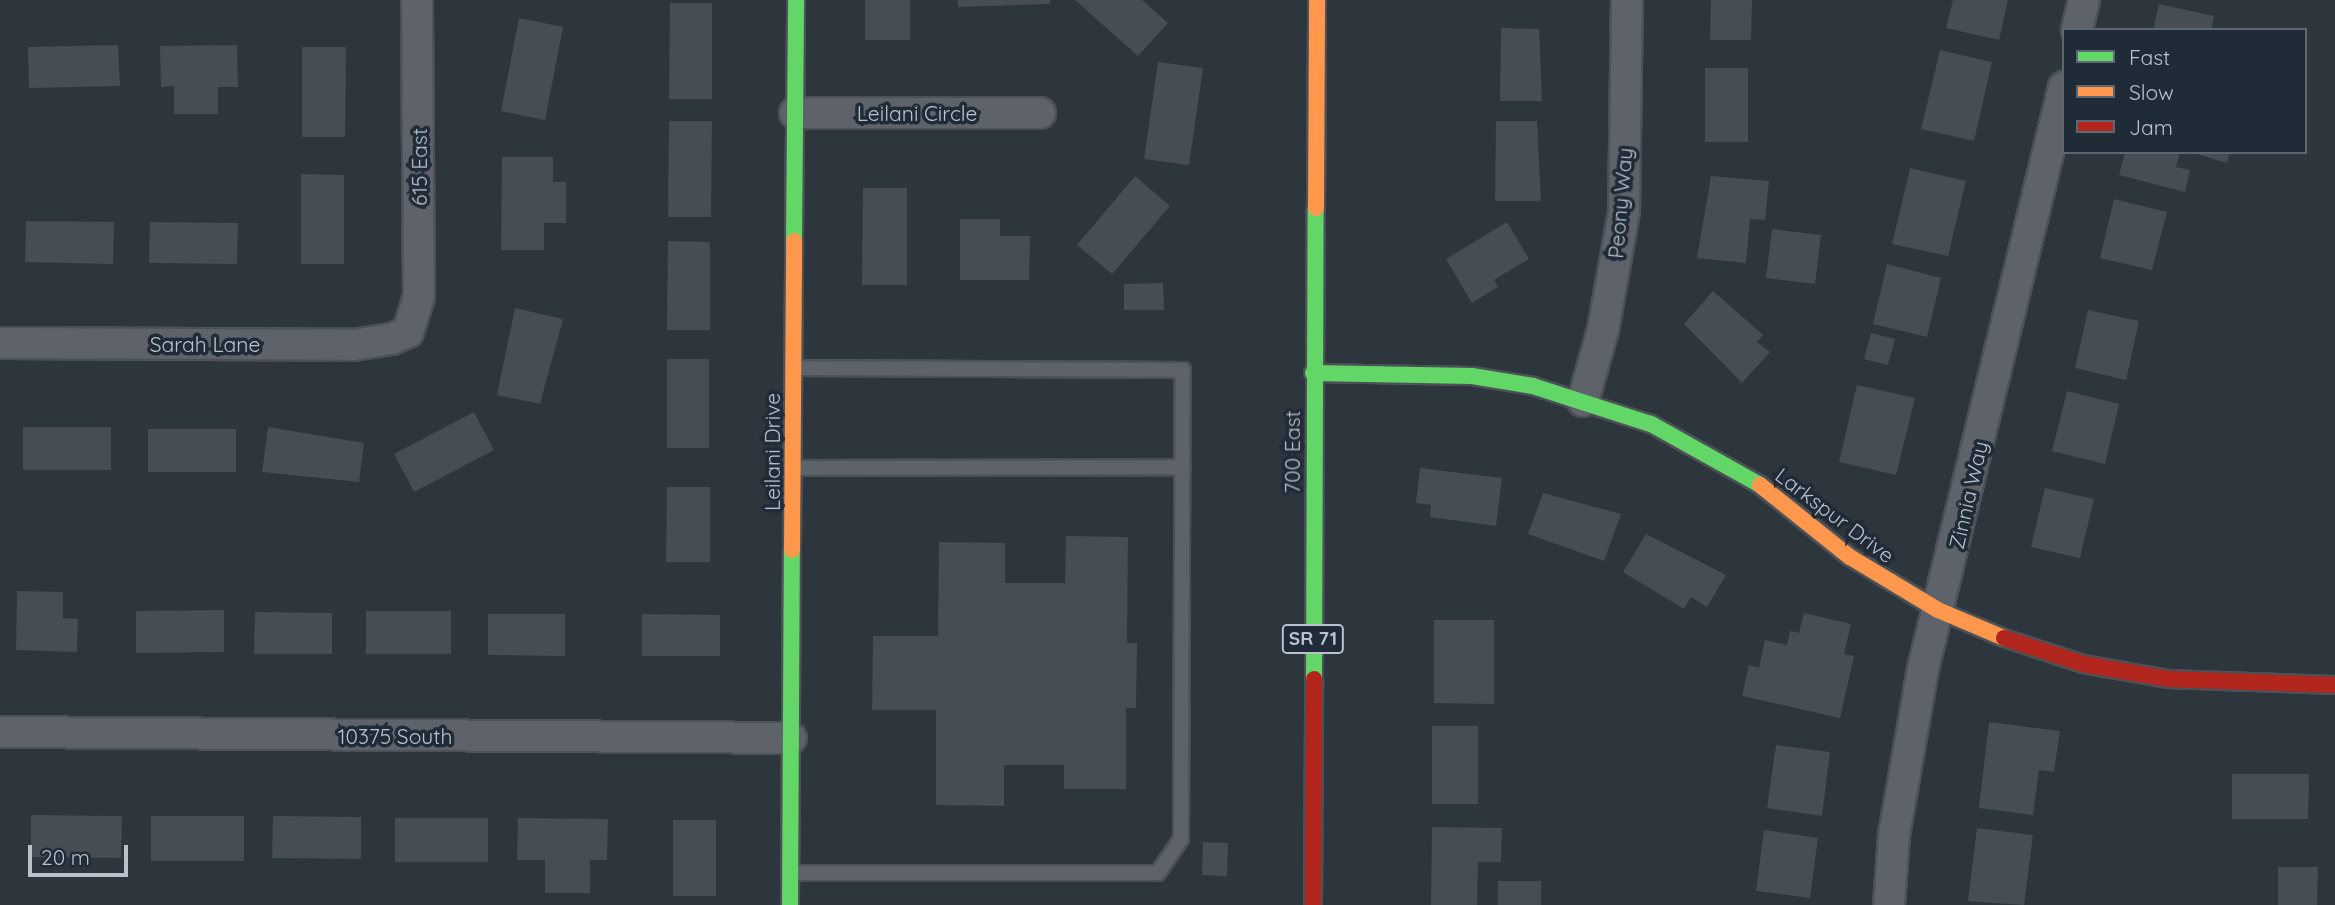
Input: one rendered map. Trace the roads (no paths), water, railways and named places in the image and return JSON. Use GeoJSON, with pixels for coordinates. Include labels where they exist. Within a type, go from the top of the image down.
{"type":"FeatureCollection","features":[{"type":"Feature","properties":{"kind":"street","name":"615 East"},"geometry":{"type":"LineString","coordinates":[[408,332],[419,297],[416,0]]}},
{"type":"Feature","properties":{"kind":"street","name":"Leilani Drive"},"geometry":{"type":"LineString","coordinates":[[790,905],[796,0]]}},
{"type":"Feature","properties":{"kind":"street","name":"700 East"},"geometry":{"type":"LineString","coordinates":[[1313,905],[1313,373],[1317,0]]}},
{"type":"Feature","properties":{"kind":"street","name":"Peony Way"},"geometry":{"type":"LineString","coordinates":[[1583,401],[1603,331],[1624,212],[1627,0]]}},
{"type":"Feature","properties":{"kind":"street"},"geometry":{"type":"LineString","coordinates":[[2077,28],[2084,0]]}},
{"type":"Feature","properties":{"kind":"street","name":"Zinnia Way"},"geometry":{"type":"LineString","coordinates":[[1889,905],[1906,751],[2062,95]]}},
{"type":"Feature","properties":{"kind":"street","name":"Leilani Circle"},"geometry":{"type":"LineString","coordinates":[[795,113],[1040,113]]}},
{"type":"Feature","properties":{"kind":"street","name":"Sarah Lane"},"geometry":{"type":"LineString","coordinates":[[0,343],[353,345],[391,340],[408,332]]}},
{"type":"Feature","properties":{"kind":"street","name":"Larkspur Drive"},"geometry":{"type":"LineString","coordinates":[[1313,373],[1472,376],[1533,386],[1651,424],[1703,450],[1756,482],[1850,557],[1938,610],[2008,640],[2083,664],[2168,679],[2335,685]]}},
{"type":"Feature","properties":{"kind":"street","name":"10375 South"},"geometry":{"type":"LineString","coordinates":[[0,732],[791,738]]}},
{"type":"Feature","properties":{"kind":"lane"},"geometry":{"type":"LineString","coordinates":[[790,873],[1158,873],[1181,839],[1183,370],[793,368]]}},
{"type":"Feature","properties":{"kind":"lane"},"geometry":{"type":"LineString","coordinates":[[792,468],[1183,467]]}}]}
